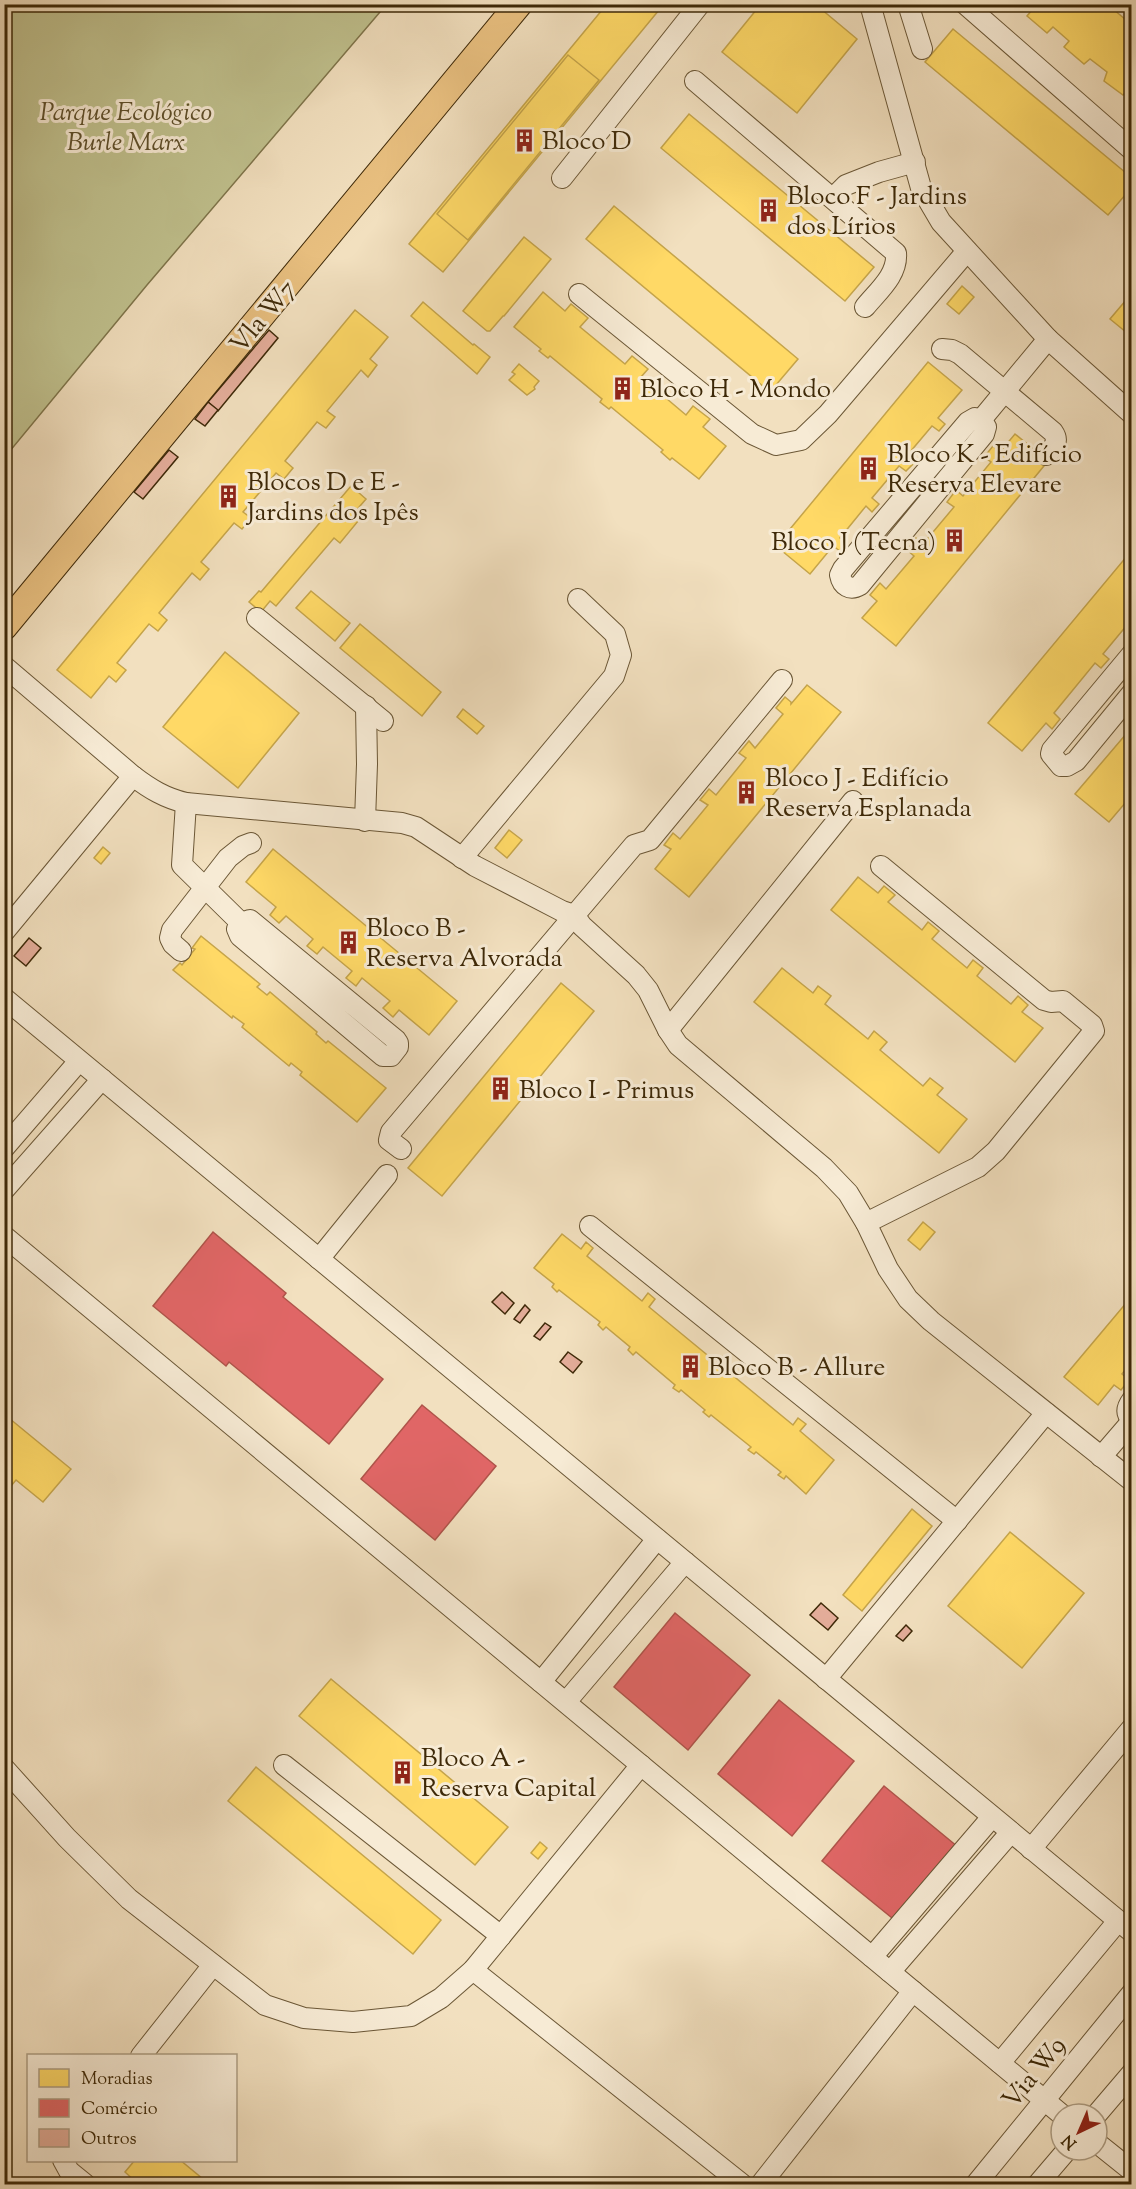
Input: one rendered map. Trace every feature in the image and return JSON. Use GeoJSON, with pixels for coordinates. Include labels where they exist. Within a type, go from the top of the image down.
{"type":"FeatureCollection","features":[{"type":"Feature","properties":{"kind":"main road","name":"Vla W7"},"geometry":{"type":"LineString","coordinates":[[4,627],[519,4]]}},
{"type":"Feature","properties":{"kind":"street"},"geometry":{"type":"LineString","coordinates":[[562,178],[700,4]]}},
{"type":"Feature","properties":{"kind":"street"},"geometry":{"type":"LineString","coordinates":[[870,4],[921,188],[941,222],[1048,339],[1131,414]]}},
{"type":"Feature","properties":{"kind":"street"},"geometry":{"type":"LineString","coordinates":[[908,4],[922,49]]}},
{"type":"Feature","properties":{"kind":"street"},"geometry":{"type":"LineString","coordinates":[[965,4],[1131,150]]}},
{"type":"Feature","properties":{"kind":"street"},"geometry":{"type":"LineString","coordinates":[[695,81],[896,253],[897,264],[890,277],[865,307]]}},
{"type":"Feature","properties":{"kind":"street"},"geometry":{"type":"LineString","coordinates":[[833,198],[846,185],[879,172],[915,162]]}},
{"type":"Feature","properties":{"kind":"street"},"geometry":{"type":"LineString","coordinates":[[579,294],[752,434],[776,445],[801,440],[828,414],[967,250]]}},
{"type":"Feature","properties":{"kind":"street"},"geometry":{"type":"LineString","coordinates":[[981,420],[1048,339]]}},
{"type":"Feature","properties":{"kind":"street"},"geometry":{"type":"LineString","coordinates":[[942,349],[960,354],[1056,436],[1054,447],[1046,455]]}},
{"type":"Feature","properties":{"kind":"street"},"geometry":{"type":"LineString","coordinates":[[975,418],[981,420],[986,427],[984,434],[860,585],[852,588],[846,587],[841,582],[840,575],[843,569],[968,422],[975,418]]}},
{"type":"Feature","properties":{"kind":"street"},"geometry":{"type":"LineString","coordinates":[[462,858],[614,676],[621,655],[615,634],[579,599]]}},
{"type":"Feature","properties":{"kind":"street"},"geometry":{"type":"LineString","coordinates":[[257,618],[383,721]]}},
{"type":"Feature","properties":{"kind":"street"},"geometry":{"type":"LineString","coordinates":[[1131,654],[1052,750],[1051,754],[1055,761],[1061,766],[1067,766],[1076,761],[1131,693]]}},
{"type":"Feature","properties":{"kind":"street"},"geometry":{"type":"LineString","coordinates":[[4,666],[133,776],[171,800],[402,823],[416,827],[462,858],[562,911],[574,915],[582,926],[636,975],[648,990],[678,1046],[848,1192],[888,1269],[908,1299],[931,1321],[1131,1481]]}},
{"type":"Feature","properties":{"kind":"street"},"geometry":{"type":"LineString","coordinates":[[400,1149],[389,1140],[391,1132],[634,845],[650,840],[782,680]]}},
{"type":"Feature","properties":{"kind":"street"},"geometry":{"type":"LineString","coordinates":[[365,821],[366,706]]}},
{"type":"Feature","properties":{"kind":"street"},"geometry":{"type":"LineString","coordinates":[[4,932],[133,776]]}},
{"type":"Feature","properties":{"kind":"street"},"geometry":{"type":"LineString","coordinates":[[668,1030],[854,801]]}},
{"type":"Feature","properties":{"kind":"street"},"geometry":{"type":"LineString","coordinates":[[186,803],[182,865],[241,923]]}},
{"type":"Feature","properties":{"kind":"street"},"geometry":{"type":"LineString","coordinates":[[181,951],[170,938],[172,930],[228,858],[243,846],[251,843]]}},
{"type":"Feature","properties":{"kind":"street"},"geometry":{"type":"LineString","coordinates":[[866,1223],[978,1167],[996,1151],[1094,1031],[1092,1026],[1063,1000],[1051,1002],[1044,1000],[881,866]]}},
{"type":"Feature","properties":{"kind":"street"},"geometry":{"type":"LineString","coordinates":[[250,920],[255,923],[396,1040],[398,1047],[391,1056],[383,1056],[240,936],[237,929],[241,923],[250,920]]}},
{"type":"Feature","properties":{"kind":"street"},"geometry":{"type":"LineString","coordinates":[[4,999],[1125,1927],[1000,2063]]}},
{"type":"Feature","properties":{"kind":"street"},"geometry":{"type":"LineString","coordinates":[[4,1148],[79,1060]]}},
{"type":"Feature","properties":{"kind":"street"},"geometry":{"type":"LineString","coordinates":[[4,1190],[102,1079]]}},
{"type":"Feature","properties":{"kind":"street"},"geometry":{"type":"LineString","coordinates":[[319,1259],[387,1174]]}},
{"type":"Feature","properties":{"kind":"street"},"geometry":{"type":"LineString","coordinates":[[590,1226],[957,1521]]}},
{"type":"Feature","properties":{"kind":"street"},"geometry":{"type":"LineString","coordinates":[[4,1236],[1049,2104]]}},
{"type":"Feature","properties":{"kind":"street"},"geometry":{"type":"LineString","coordinates":[[1101,1457],[1131,1421],[1126,1411],[1131,1400]]}},
{"type":"Feature","properties":{"kind":"street"},"geometry":{"type":"LineString","coordinates":[[825,1679],[1046,1413]]}},
{"type":"Feature","properties":{"kind":"street"},"geometry":{"type":"LineString","coordinates":[[541,1682],[657,1539]]}},
{"type":"Feature","properties":{"kind":"street"},"geometry":{"type":"LineString","coordinates":[[566,1702],[685,1562]]}},
{"type":"Feature","properties":{"kind":"street"},"geometry":{"type":"LineString","coordinates":[[1031,1849],[1131,1728]]}},
{"type":"Feature","properties":{"kind":"street"},"geometry":{"type":"LineString","coordinates":[[284,1765],[501,1936]]}},
{"type":"Feature","properties":{"kind":"street"},"geometry":{"type":"LineString","coordinates":[[4,1768],[67,1838],[129,1899],[265,2006],[304,2018],[353,2022],[411,2016],[441,1998],[473,1970],[641,1765]]}},
{"type":"Feature","properties":{"kind":"street"},"geometry":{"type":"LineString","coordinates":[[872,1957],[992,1816]]}},
{"type":"Feature","properties":{"kind":"street"},"geometry":{"type":"LineString","coordinates":[[890,1972],[1011,1832]]}},
{"type":"Feature","properties":{"kind":"street"},"geometry":{"type":"LineString","coordinates":[[142,2054],[213,1965]]}},
{"type":"Feature","properties":{"kind":"street"},"geometry":{"type":"LineString","coordinates":[[473,1970],[742,2184]]}},
{"type":"Feature","properties":{"kind":"street"},"geometry":{"type":"LineString","coordinates":[[761,2184],[913,1991]]}},
{"type":"Feature","properties":{"kind":"street","name":"Via W9"},"geometry":{"type":"LineString","coordinates":[[976,2184],[1131,1993]]}},
{"type":"Feature","properties":{"kind":"street"},"geometry":{"type":"LineString","coordinates":[[1107,2102],[1131,2073]]}},
{"type":"Feature","properties":{"kind":"street"},"geometry":{"type":"LineString","coordinates":[[1109,2153],[1131,2171]]}},
{"type":"Feature","properties":{"kind":"street"},"geometry":{"type":"LineString","coordinates":[[64,2162],[69,2171],[85,2184]]}},
{"type":"Feature","properties":{"kind":"street"},"geometry":{"type":"LineString","coordinates":[[1038,2184],[1057,2162]]}},
{"type":"Feature","properties":{"kind":"green space","name":"Parque Ecológico Burle Marx"},"geometry":{"type":"Polygon","coordinates":[[[5,4],[386,5],[147,285],[5,457],[5,4]]]}},
{"type":"Feature","properties":{"kind":"building: Moradias","name":"Bloco D"},"geometry":{"type":"Polygon","coordinates":[[[607,4],[664,4],[443,272],[409,244],[607,4]]]}},
{"type":"Feature","properties":{"kind":"building: Moradias"},"geometry":{"type":"Polygon","coordinates":[[[761,4],[815,4],[857,39],[797,113],[722,52],[761,4]]]}},
{"type":"Feature","properties":{"kind":"building: Moradias"},"geometry":{"type":"Polygon","coordinates":[[[1025,4],[1107,4],[1132,25],[1132,93],[1128,90],[1123,95],[1104,81],[1107,72],[1090,59],[1084,64],[1064,47],[1069,41],[1053,27],[1047,33],[1027,16],[1032,10],[1025,4]]]}},
{"type":"Feature","properties":{"kind":"building: Moradias"},"geometry":{"type":"Polygon","coordinates":[[[953,29],[1132,178],[1132,187],[1108,215],[925,62],[953,29]]]}},
{"type":"Feature","properties":{"kind":"building: Moradias"},"geometry":{"type":"Polygon","coordinates":[[[568,55],[599,80],[468,240],[437,214],[568,55]]]}},
{"type":"Feature","properties":{"kind":"building: Moradias","name":"Bloco F - Jardins dos Lírios"},"geometry":{"type":"Polygon","coordinates":[[[689,114],[874,267],[845,301],[661,148],[689,114]]]}},
{"type":"Feature","properties":{"kind":"building: Moradias"},"geometry":{"type":"Polygon","coordinates":[[[614,206],[798,359],[770,392],[586,239],[614,206]]]}},
{"type":"Feature","properties":{"kind":"building: Moradias"},"geometry":{"type":"Polygon","coordinates":[[[524,237],[551,259],[504,316],[490,331],[487,331],[463,311],[524,237]]]}},
{"type":"Feature","properties":{"kind":"building: Moradias"},"geometry":{"type":"Polygon","coordinates":[[[962,286],[974,297],[959,314],[947,304],[962,286]]]}},
{"type":"Feature","properties":{"kind":"building: Moradias","name":"Bloco H - Mondo"},"geometry":{"type":"Polygon","coordinates":[[[543,292],[565,311],[571,304],[588,318],[580,327],[625,364],[632,356],[648,369],[641,377],[686,415],[693,406],[710,419],[703,427],[726,446],[699,479],[672,458],[670,460],[661,452],[663,450],[611,407],[609,409],[600,402],[602,399],[550,356],[548,358],[539,351],[541,349],[514,327],[543,292]]]}},
{"type":"Feature","properties":{"kind":"building: Moradias"},"geometry":{"type":"Polygon","coordinates":[[[1132,293],[1132,337],[1110,319],[1132,293]]]}},
{"type":"Feature","properties":{"kind":"building: Moradias"},"geometry":{"type":"Polygon","coordinates":[[[423,302],[490,357],[477,374],[411,316],[423,302]]]}},
{"type":"Feature","properties":{"kind":"building: Moradias","name":"Blocos D e E - Jardins dos Ipês"},"geometry":{"type":"Polygon","coordinates":[[[355,310],[388,337],[370,359],[377,365],[368,377],[361,370],[327,411],[335,417],[326,428],[317,422],[285,461],[293,468],[284,479],[276,473],[243,512],[251,518],[242,529],[234,523],[201,562],[209,569],[200,580],[192,573],[159,613],[167,620],[158,631],[149,624],[117,663],[126,670],[116,682],[109,676],[91,698],[57,670],[355,310]]]}},
{"type":"Feature","properties":{"kind":"building: Moradias","name":"Bloco K - Edifício Reserva Elevare"},"geometry":{"type":"Polygon","coordinates":[[[928,362],[962,390],[938,418],[945,424],[939,431],[932,426],[905,458],[913,464],[906,471],[899,466],[872,498],[879,504],[872,512],[866,506],[840,538],[846,543],[840,551],[833,546],[810,574],[776,546],[928,362]]]}},
{"type":"Feature","properties":{"kind":"building: Moradias"},"geometry":{"type":"Polygon","coordinates":[[[519,364],[539,381],[535,389],[527,395],[509,380],[515,374],[512,372],[519,364]]]}},
{"type":"Feature","properties":{"kind":"building: Moradias","name":"Bloco J (Tecna)"},"geometry":{"type":"Polygon","coordinates":[[[1015,434],[1048,461],[896,646],[862,618],[877,601],[870,595],[880,583],[886,589],[914,556],[907,550],[916,538],[923,544],[954,507],[947,502],[956,490],[963,496],[991,462],[984,457],[993,446],[1000,452],[1015,434]]]}},
{"type":"Feature","properties":{"kind":"building: Moradias"},"geometry":{"type":"Polygon","coordinates":[[[351,486],[366,499],[354,513],[359,520],[340,543],[334,538],[276,606],[270,601],[261,612],[249,602],[259,591],[261,592],[351,486]]]}},
{"type":"Feature","properties":{"kind":"building: Moradias"},"geometry":{"type":"Polygon","coordinates":[[[1132,550],[1132,619],[1103,654],[1109,659],[1101,668],[1095,663],[1054,713],[1060,719],[1052,729],[1046,723],[1022,751],[988,723],[1132,550]]]}},
{"type":"Feature","properties":{"kind":"building: Moradias"},"geometry":{"type":"Polygon","coordinates":[[[311,591],[350,623],[335,641],[296,608],[311,591]]]}},
{"type":"Feature","properties":{"kind":"building: Moradias"},"geometry":{"type":"Polygon","coordinates":[[[360,624],[441,692],[422,716],[340,648],[360,624]]]}},
{"type":"Feature","properties":{"kind":"building: Moradias"},"geometry":{"type":"Polygon","coordinates":[[[225,652],[299,713],[238,788],[163,727],[225,652]]]}},
{"type":"Feature","properties":{"kind":"building: Moradias","name":"Bloco J - Edifício Reserva Esplanada"},"geometry":{"type":"Polygon","coordinates":[[[807,685],[841,712],[689,897],[655,869],[671,849],[664,845],[673,833],[680,839],[708,805],[700,800],[709,789],[716,795],[746,758],[739,753],[749,741],[755,748],[783,714],[776,708],[785,697],[791,704],[807,685]]]}},
{"type":"Feature","properties":{"kind":"building: Moradias"},"geometry":{"type":"Polygon","coordinates":[[[463,709],[484,726],[477,734],[457,717],[463,709]]]}},
{"type":"Feature","properties":{"kind":"building: Moradias"},"geometry":{"type":"Polygon","coordinates":[[[1132,727],[1132,795],[1109,822],[1075,794],[1132,727]]]}},
{"type":"Feature","properties":{"kind":"building: Moradias"},"geometry":{"type":"Polygon","coordinates":[[[509,830],[522,840],[507,858],[495,848],[509,830]]]}},
{"type":"Feature","properties":{"kind":"building: Moradias"},"geometry":{"type":"Polygon","coordinates":[[[103,847],[110,853],[101,864],[94,858],[103,847]]]}},
{"type":"Feature","properties":{"kind":"building: Moradias","name":"Bloco B - Reserva Alvorada"},"geometry":{"type":"Polygon","coordinates":[[[273,849],[457,1001],[429,1035],[399,1010],[393,1017],[383,1008],[390,1001],[362,978],[356,986],[346,978],[352,971],[323,947],[317,954],[307,946],[313,939],[286,916],[279,923],[270,915],[276,907],[246,882],[273,849]]]}},
{"type":"Feature","properties":{"kind":"building: Moradias"},"geometry":{"type":"Polygon","coordinates":[[[858,877],[878,893],[884,886],[895,895],[888,902],[922,930],[928,922],[939,931],[932,939],[967,968],[973,960],[983,968],[977,976],[1011,1004],[1018,996],[1028,1005],[1022,1012],[1043,1028],[1015,1062],[831,910],[858,877]]]}},
{"type":"Feature","properties":{"kind":"building: Moradias"},"geometry":{"type":"Polygon","coordinates":[[[201,936],[260,984],[257,987],[267,995],[270,992],[317,1032],[316,1034],[326,1043],[328,1041],[386,1088],[357,1122],[300,1075],[302,1072],[291,1063],[289,1066],[242,1027],[244,1024],[233,1016],[232,1018],[173,970],[180,963],[182,965],[195,949],[192,948],[201,936]]]}},
{"type":"Feature","properties":{"kind":"building: Moradias"},"geometry":{"type":"Polygon","coordinates":[[[782,968],[813,993],[818,986],[831,996],[825,1004],[868,1039],[874,1031],[887,1042],[880,1050],[923,1086],[930,1078],[943,1088],[937,1095],[967,1119],[939,1153],[754,1002],[782,968]]]}},
{"type":"Feature","properties":{"kind":"building: Moradias","name":"Bloco I - Primus"},"geometry":{"type":"Polygon","coordinates":[[[561,983],[594,1011],[442,1196],[408,1168],[561,983]]]}},
{"type":"Feature","properties":{"kind":"building: Moradias"},"geometry":{"type":"Polygon","coordinates":[[[923,1222],[935,1232],[920,1250],[908,1240],[923,1222]]]}},
{"type":"Feature","properties":{"kind":"building: Moradias","name":"Bloco B - Allure"},"geometry":{"type":"Polygon","coordinates":[[[562,1234],[581,1249],[586,1242],[593,1248],[587,1256],[642,1301],[648,1293],[655,1299],[649,1307],[717,1363],[723,1356],[730,1362],[725,1369],[793,1425],[798,1418],[806,1424],[800,1431],[834,1460],[806,1494],[786,1476],[784,1479],[778,1475],[781,1472],[756,1452],[754,1454],[748,1450],[751,1447],[711,1415],[709,1417],[703,1412],[705,1410],[681,1390],[679,1392],[673,1388],[675,1385],[636,1352],[633,1355],[628,1350],[630,1347],[606,1327],[603,1330],[598,1325],[600,1322],[559,1290],[557,1292],[552,1287],[554,1284],[534,1268],[562,1234]]]}},
{"type":"Feature","properties":{"kind":"building: Moradias"},"geometry":{"type":"Polygon","coordinates":[[[1132,1296],[1132,1362],[1122,1374],[1129,1380],[1121,1390],[1114,1385],[1098,1405],[1064,1377],[1132,1296]]]}},
{"type":"Feature","properties":{"kind":"building: Moradias"},"geometry":{"type":"Polygon","coordinates":[[[4,1414],[71,1469],[43,1502],[16,1480],[11,1486],[4,1481],[4,1414]]]}},
{"type":"Feature","properties":{"kind":"building: Moradias"},"geometry":{"type":"Polygon","coordinates":[[[912,1509],[932,1526],[862,1611],[843,1595],[912,1509]]]}},
{"type":"Feature","properties":{"kind":"building: Moradias"},"geometry":{"type":"Polygon","coordinates":[[[1010,1532],[1084,1593],[1022,1668],[948,1606],[1010,1532]]]}},
{"type":"Feature","properties":{"kind":"building: Moradias","name":"Bloco A - Reserva Capital"},"geometry":{"type":"Polygon","coordinates":[[[331,1679],[508,1827],[475,1865],[299,1716],[331,1679]]]}},
{"type":"Feature","properties":{"kind":"building: Moradias"},"geometry":{"type":"Polygon","coordinates":[[[256,1767],[441,1920],[413,1954],[228,1801],[256,1767]]]}},
{"type":"Feature","properties":{"kind":"building: Moradias"},"geometry":{"type":"Polygon","coordinates":[[[540,1842],[547,1848],[538,1859],[531,1853],[540,1842]]]}},
{"type":"Feature","properties":{"kind":"building: Moradias"},"geometry":{"type":"Polygon","coordinates":[[[133,2162],[182,2162],[209,2184],[138,2184],[125,2172],[133,2162]]]}},
{"type":"Feature","properties":{"kind":"building: Comércio"},"geometry":{"type":"Polygon","coordinates":[[[213,1232],[286,1293],[283,1297],[383,1379],[329,1444],[229,1362],[226,1366],[153,1306],[213,1232]]]}},
{"type":"Feature","properties":{"kind":"building: Comércio"},"geometry":{"type":"Polygon","coordinates":[[[422,1405],[496,1466],[435,1540],[361,1479],[422,1405]]]}},
{"type":"Feature","properties":{"kind":"building: Comércio"},"geometry":{"type":"Polygon","coordinates":[[[675,1613],[750,1675],[688,1750],[614,1687],[675,1613]]]}},
{"type":"Feature","properties":{"kind":"building: Comércio"},"geometry":{"type":"Polygon","coordinates":[[[779,1700],[854,1761],[792,1836],[718,1774],[779,1700]]]}},
{"type":"Feature","properties":{"kind":"building: Comércio"},"geometry":{"type":"Polygon","coordinates":[[[884,1786],[958,1847],[897,1922],[822,1861],[884,1786]]]}},
{"type":"Feature","properties":{"kind":"building: Outros"},"geometry":{"type":"Polygon","coordinates":[[[269,330],[278,338],[218,411],[208,402],[269,330]]]}},
{"type":"Feature","properties":{"kind":"building: Outros"},"geometry":{"type":"Polygon","coordinates":[[[208,402],[218,410],[205,426],[195,419],[208,402]]]}},
{"type":"Feature","properties":{"kind":"building: Outros"},"geometry":{"type":"Polygon","coordinates":[[[169,450],[178,457],[143,499],[134,492],[169,450]]]}},
{"type":"Feature","properties":{"kind":"building: Outros"},"geometry":{"type":"Polygon","coordinates":[[[29,938],[41,948],[26,966],[14,956],[29,938]]]}},
{"type":"Feature","properties":{"kind":"building: Outros"},"geometry":{"type":"Polygon","coordinates":[[[502,1292],[514,1303],[505,1314],[492,1302],[502,1292]]]}},
{"type":"Feature","properties":{"kind":"building: Outros"},"geometry":{"type":"Polygon","coordinates":[[[525,1305],[530,1310],[520,1323],[514,1319],[525,1305]]]}},
{"type":"Feature","properties":{"kind":"building: Outros"},"geometry":{"type":"Polygon","coordinates":[[[545,1323],[551,1327],[540,1340],[534,1336],[545,1323]]]}},
{"type":"Feature","properties":{"kind":"building: Outros"},"geometry":{"type":"Polygon","coordinates":[[[568,1352],[582,1362],[573,1373],[560,1362],[568,1352]]]}},
{"type":"Feature","properties":{"kind":"building: Outros"},"geometry":{"type":"Polygon","coordinates":[[[821,1603],[838,1618],[828,1630],[810,1615],[821,1603]]]}},
{"type":"Feature","properties":{"kind":"building: Outros"},"geometry":{"type":"Polygon","coordinates":[[[906,1625],[912,1631],[903,1641],[896,1636],[906,1625]]]}},
{"type":"Feature","properties":{"kind":"place","name":"Bloco D"},"geometry":{"type":"Point","coordinates":[524,140]}},
{"type":"Feature","properties":{"kind":"place","name":"Bloco F - Jardins dos Lírios"},"geometry":{"type":"Point","coordinates":[769,210]}},
{"type":"Feature","properties":{"kind":"place","name":"Bloco H - Mondo"},"geometry":{"type":"Point","coordinates":[622,388]}},
{"type":"Feature","properties":{"kind":"place","name":"Bloco K - Edifício Reserva Elevare"},"geometry":{"type":"Point","coordinates":[869,468]}},
{"type":"Feature","properties":{"kind":"place","name":"Blocos D e E - Jardins dos Ipês"},"geometry":{"type":"Point","coordinates":[229,496]}},
{"type":"Feature","properties":{"kind":"place","name":"Bloco J (Tecna)"},"geometry":{"type":"Point","coordinates":[954,541]}},
{"type":"Feature","properties":{"kind":"place","name":"Bloco J - Edifício Reserva Esplanada"},"geometry":{"type":"Point","coordinates":[747,792]}},
{"type":"Feature","properties":{"kind":"place","name":"Bloco B - Reserva Alvorada"},"geometry":{"type":"Point","coordinates":[348,942]}},
{"type":"Feature","properties":{"kind":"place","name":"Bloco I - Primus"},"geometry":{"type":"Point","coordinates":[501,1089]}},
{"type":"Feature","properties":{"kind":"place","name":"Bloco B - Allure"},"geometry":{"type":"Point","coordinates":[690,1366]}},
{"type":"Feature","properties":{"kind":"place","name":"Bloco A - Reserva Capital"},"geometry":{"type":"Point","coordinates":[403,1772]}}]}
